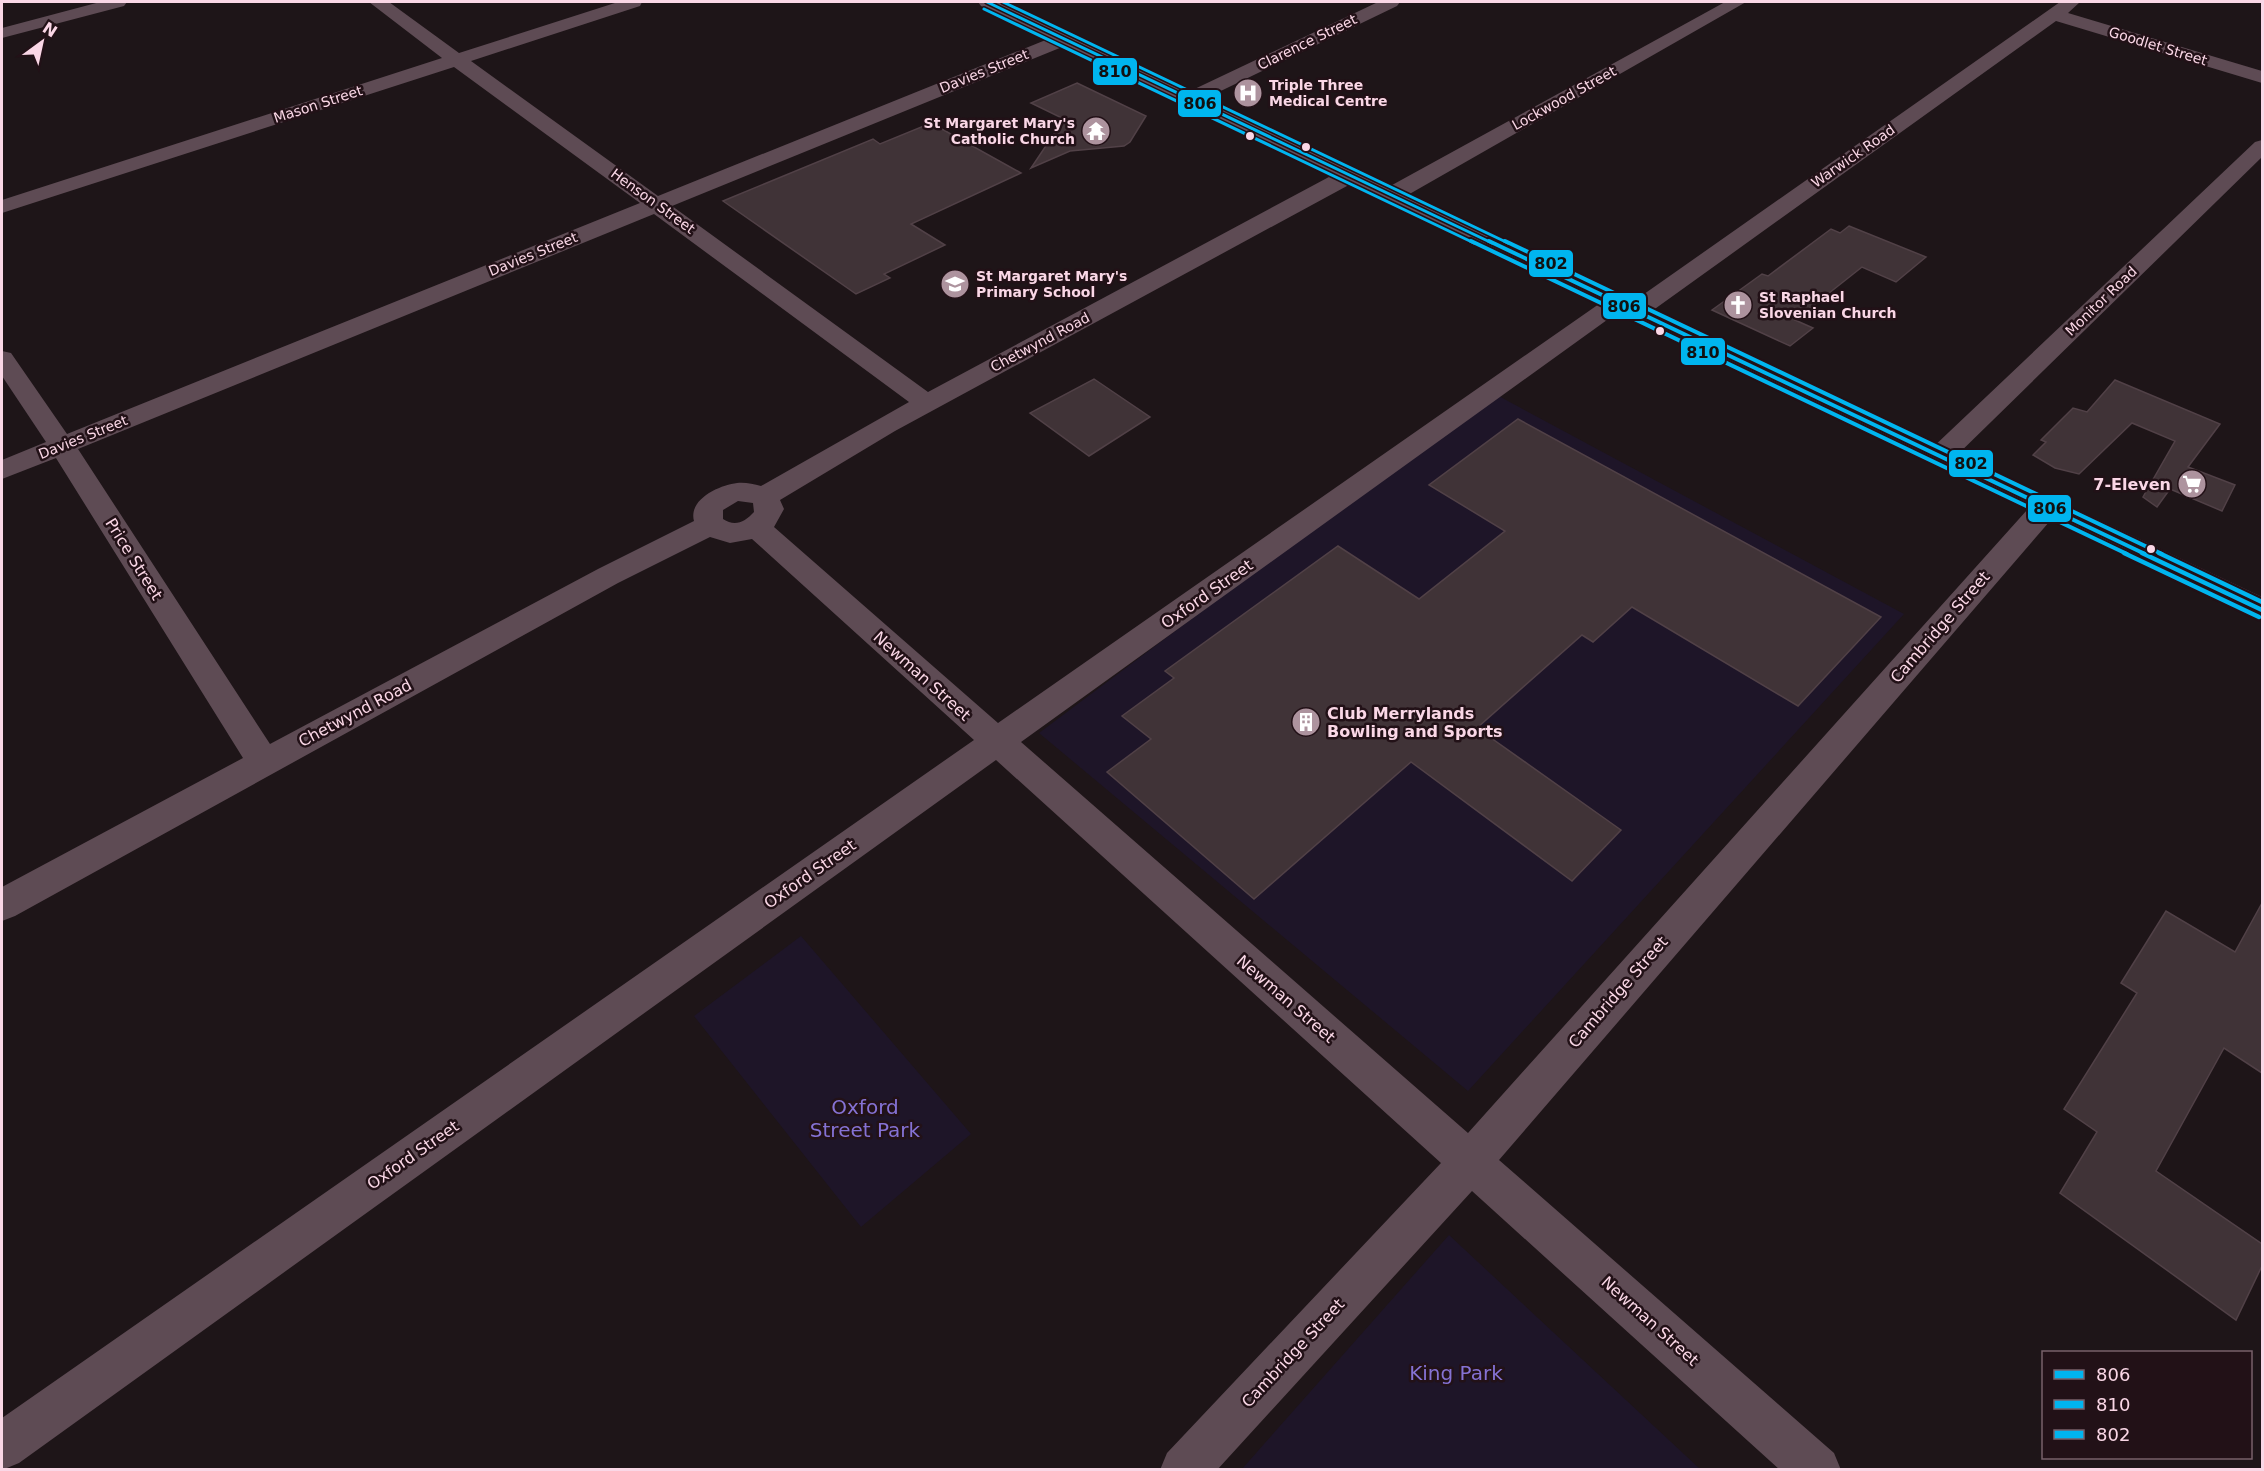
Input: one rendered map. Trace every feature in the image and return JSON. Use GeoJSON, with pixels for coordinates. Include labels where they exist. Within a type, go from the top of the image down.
{"type":"FeatureCollection","features":[{"type":"Feature","properties":{"kind":"main road"},"geometry":{"type":"LineString","coordinates":[[987,2],[2262,610]]}},
{"type":"Feature","properties":{"kind":"street"},"geometry":{"type":"LineString","coordinates":[[2,33],[118,2]]}},
{"type":"Feature","properties":{"kind":"street","name":"Henson Street"},"geometry":{"type":"LineString","coordinates":[[378,2],[657,203],[927,403]]}},
{"type":"Feature","properties":{"kind":"street","name":"Mason Street"},"geometry":{"type":"LineString","coordinates":[[2,207],[634,2]]}},
{"type":"Feature","properties":{"kind":"street","name":"Clarence Street"},"geometry":{"type":"LineString","coordinates":[[1191,98],[1391,2]]}},
{"type":"Feature","properties":{"kind":"street","name":"Lockwood Street"},"geometry":{"type":"LineString","coordinates":[[1391,195],[1737,2]]}},
{"type":"Feature","properties":{"kind":"street","name":"Warwick Road"},"geometry":{"type":"LineString","coordinates":[[1627,307],[2070,2]]}},
{"type":"Feature","properties":{"kind":"street","name":"Goodlet Street"},"geometry":{"type":"LineString","coordinates":[[2053,14],[2262,77]]}},
{"type":"Feature","properties":{"kind":"street","name":"Davies Street"},"geometry":{"type":"LineString","coordinates":[[2,470],[1065,39]]}},
{"type":"Feature","properties":{"kind":"street","name":"Monitor Road"},"geometry":{"type":"LineString","coordinates":[[1940,456],[2262,146]]}},
{"type":"Feature","properties":{"kind":"street","name":"Chetwynd Road"},"geometry":{"type":"LineString","coordinates":[[760,512],[862,438],[1350,175]]}},
{"type":"Feature","properties":{"kind":"street","name":"Oxford Street"},"geometry":{"type":"LineString","coordinates":[[2,1446],[996,743],[1627,307]]}},
{"type":"Feature","properties":{"kind":"street","name":"Price Street"},"geometry":{"type":"LineString","coordinates":[[2,358],[62,446],[264,763]]}},
{"type":"Feature","properties":{"kind":"street"},"geometry":{"type":"LineString","coordinates":[[738,492],[748,492],[760,512],[730,533],[721,532],[710,525],[708,512],[718,499],[738,492]]}},
{"type":"Feature","properties":{"kind":"street","name":"Cambridge Street"},"geometry":{"type":"LineString","coordinates":[[1184,1470],[1470,1160],[2046,507]]}},
{"type":"Feature","properties":{"kind":"street","name":"Newman Street"},"geometry":{"type":"LineString","coordinates":[[760,512],[996,743],[1470,1160],[1817,1470]]}},
{"type":"Feature","properties":{"kind":"street","name":"Chetwynd Road"},"geometry":{"type":"LineString","coordinates":[[2,905],[608,576],[710,525]]}},
{"type":"Feature","properties":{"kind":"green space"},"geometry":{"type":"Polygon","coordinates":[[[1493,393],[1904,614],[1468,1091],[1039,733],[1493,393]]]}},
{"type":"Feature","properties":{"kind":"green space","name":"Oxford Street Park"},"geometry":{"type":"Polygon","coordinates":[[[801,936],[971,1134],[861,1227],[694,1016],[801,936]]]}},
{"type":"Feature","properties":{"kind":"green space","name":"King Park"},"geometry":{"type":"Polygon","coordinates":[[[1449,1235],[1700,1469],[1242,1469],[1449,1235]]]}},
{"type":"Feature","properties":{"kind":"building"},"geometry":{"type":"Polygon","coordinates":[[[1077,83],[1146,116],[1130,142],[1124,146],[1070,151],[1031,168],[1064,119],[1031,103],[1077,83]]]}},
{"type":"Feature","properties":{"kind":"building"},"geometry":{"type":"Polygon","coordinates":[[[931,123],[1021,173],[911,224],[945,245],[884,274],[890,278],[856,294],[723,201],[873,139],[880,144],[931,123]]]}},
{"type":"Feature","properties":{"kind":"building"},"geometry":{"type":"Polygon","coordinates":[[[1849,226],[1926,257],[1896,282],[1862,267],[1795,320],[1813,328],[1790,346],[1712,310],[1762,274],[1768,276],[1831,229],[1840,233],[1849,226]]]}},
{"type":"Feature","properties":{"kind":"building"},"geometry":{"type":"Polygon","coordinates":[[[1094,379],[1150,417],[1089,456],[1030,413],[1094,379]]]}},
{"type":"Feature","properties":{"kind":"building"},"geometry":{"type":"Polygon","coordinates":[[[2115,380],[2220,424],[2188,467],[2235,485],[2222,511],[2170,489],[2157,507],[2143,497],[2175,441],[2132,423],[2079,474],[2055,468],[2033,455],[2046,442],[2041,440],[2073,408],[2087,412],[2115,380]]]}},
{"type":"Feature","properties":{"kind":"building","name":"Club Merrylands Bowling and Sports"},"geometry":{"type":"Polygon","coordinates":[[[1518,419],[1881,617],[1798,706],[1632,607],[1593,642],[1582,635],[1477,728],[1621,830],[1572,881],[1411,762],[1254,899],[1107,772],[1151,739],[1122,716],[1174,678],[1165,671],[1338,546],[1419,599],[1505,531],[1429,485],[1518,419]]]}},
{"type":"Feature","properties":{"kind":"building"},"geometry":{"type":"Polygon","coordinates":[[[2262,903],[2262,1073],[2224,1048],[2156,1171],[2262,1244],[2262,1266],[2236,1320],[2060,1193],[2097,1132],[2064,1109],[2137,993],[2121,983],[2166,911],[2235,952],[2262,903]]]}},
{"type":"Feature","properties":{"kind":"transit line","name":"806"},"geometry":{"type":"LineString","coordinates":[[987,2],[2262,610]]}},
{"type":"Feature","properties":{"kind":"transit line","name":"802"},"geometry":{"type":"LineString","coordinates":[[1003,2],[2262,602]]}},
{"type":"Feature","properties":{"kind":"transit line","name":"810"},"geometry":{"type":"LineString","coordinates":[[984,9],[2259,617]]}},
{"type":"Feature","properties":{"kind":"place","name":"Triple Three Medical Centre"},"geometry":{"type":"Point","coordinates":[1248,93]}},
{"type":"Feature","properties":{"kind":"place","name":"St Margaret Mary's Catholic Church"},"geometry":{"type":"Point","coordinates":[1096,131]}},
{"type":"Feature","properties":{"kind":"place","name":"St Margaret Mary's Primary School"},"geometry":{"type":"Point","coordinates":[955,284]}},
{"type":"Feature","properties":{"kind":"place","name":"St Raphael Slovenian Church"},"geometry":{"type":"Point","coordinates":[1738,305]}},
{"type":"Feature","properties":{"kind":"place","name":"7-Eleven"},"geometry":{"type":"Point","coordinates":[2192,484]}},
{"type":"Feature","properties":{"kind":"place","name":"Club Merrylands Bowling and Sports"},"geometry":{"type":"Point","coordinates":[1306,722]}}]}
